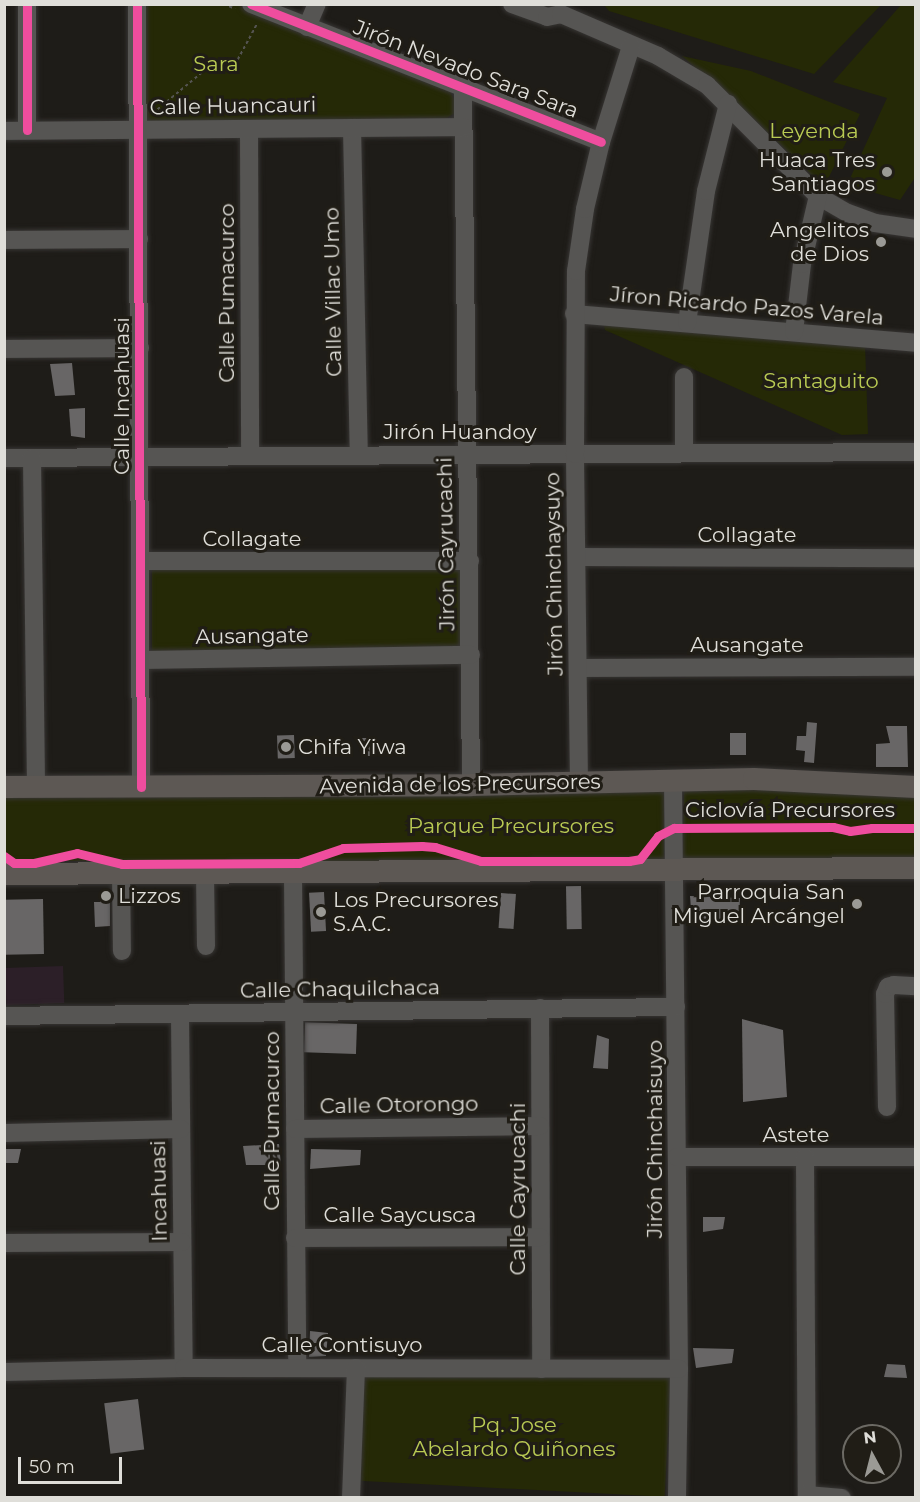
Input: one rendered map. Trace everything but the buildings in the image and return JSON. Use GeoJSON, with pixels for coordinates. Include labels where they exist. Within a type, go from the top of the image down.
{"type":"FeatureCollection","features":[{"type":"Feature","properties":{"kind":"main road","name":"Avenida de los Precursores"},"geometry":{"type":"LineString","coordinates":[[4,787],[471,785],[802,780],[915,787]]}},
{"type":"Feature","properties":{"kind":"main road"},"geometry":{"type":"LineString","coordinates":[[4,874],[293,874],[915,868]]}},
{"type":"Feature","properties":{"kind":"street"},"geometry":{"type":"LineString","coordinates":[[27,4],[27,130]]}},
{"type":"Feature","properties":{"kind":"street","name":"Calle Incahuasi"},"geometry":{"type":"LineString","coordinates":[[137,4],[141,787]]}},
{"type":"Feature","properties":{"kind":"street"},"geometry":{"type":"LineString","coordinates":[[307,27],[317,4]]}},
{"type":"Feature","properties":{"kind":"street"},"geometry":{"type":"LineString","coordinates":[[512,4],[547,17],[561,8],[631,46],[686,70],[707,85],[728,105],[818,196],[848,213],[875,223],[915,229]]}},
{"type":"Feature","properties":{"kind":"street","name":"Jirón Nevado Sara Sara"},"geometry":{"type":"LineString","coordinates":[[251,12],[307,27],[463,86],[601,142]]}},
{"type":"Feature","properties":{"kind":"street","name":"Jirón Chinchaysuyo"},"geometry":{"type":"LineString","coordinates":[[579,783],[574,314],[576,271],[585,209],[601,142],[631,46]]}},
{"type":"Feature","properties":{"kind":"street","name":"Jirón Cayrucachi"},"geometry":{"type":"LineString","coordinates":[[463,86],[471,785]]}},
{"type":"Feature","properties":{"kind":"street"},"geometry":{"type":"LineString","coordinates":[[687,323],[698,235],[728,105]]}},
{"type":"Feature","properties":{"kind":"street","name":"Calle Huancauri"},"geometry":{"type":"LineString","coordinates":[[4,131],[463,127]]}},
{"type":"Feature","properties":{"kind":"street","name":"Calle Villac Umo"},"geometry":{"type":"LineString","coordinates":[[352,128],[360,456]]}},
{"type":"Feature","properties":{"kind":"street","name":"Calle Pumacurco"},"geometry":{"type":"LineString","coordinates":[[249,129],[250,456]]}},
{"type":"Feature","properties":{"kind":"street"},"geometry":{"type":"LineString","coordinates":[[794,332],[802,264],[818,196]]}},
{"type":"Feature","properties":{"kind":"street"},"geometry":{"type":"LineString","coordinates":[[4,240],[139,239]]}},
{"type":"Feature","properties":{"kind":"street","name":"Jíron Ricardo Pazos Varela"},"geometry":{"type":"LineString","coordinates":[[574,314],[915,343]]}},
{"type":"Feature","properties":{"kind":"street"},"geometry":{"type":"LineString","coordinates":[[4,349],[140,348]]}},
{"type":"Feature","properties":{"kind":"street"},"geometry":{"type":"LineString","coordinates":[[684,378],[684,453]]}},
{"type":"Feature","properties":{"kind":"street","name":"Jirón Huandoy"},"geometry":{"type":"LineString","coordinates":[[4,458],[915,452]]}},
{"type":"Feature","properties":{"kind":"street"},"geometry":{"type":"LineString","coordinates":[[32,458],[36,787]]}},
{"type":"Feature","properties":{"kind":"street","name":"Collagate"},"geometry":{"type":"LineString","coordinates":[[578,557],[915,558]]}},
{"type":"Feature","properties":{"kind":"street","name":"Collagate"},"geometry":{"type":"LineString","coordinates":[[141,561],[470,561]]}},
{"type":"Feature","properties":{"kind":"street","name":"Ausangate"},"geometry":{"type":"LineString","coordinates":[[142,660],[471,655]]}},
{"type":"Feature","properties":{"kind":"street","name":"Ausangate"},"geometry":{"type":"LineString","coordinates":[[578,669],[915,667]]}},
{"type":"Feature","properties":{"kind":"street","name":"Jirón Chinchaisuyo"},"geometry":{"type":"LineString","coordinates":[[674,781],[679,1369],[677,1497]]}},
{"type":"Feature","properties":{"kind":"street"},"geometry":{"type":"LineString","coordinates":[[121,874],[122,951]]}},
{"type":"Feature","properties":{"kind":"street"},"geometry":{"type":"LineString","coordinates":[[205,874],[206,946]]}},
{"type":"Feature","properties":{"kind":"street","name":"Calle Pumacurco"},"geometry":{"type":"LineString","coordinates":[[293,874],[297,1368]]}},
{"type":"Feature","properties":{"kind":"street"},"geometry":{"type":"LineString","coordinates":[[887,1107],[885,993],[888,987],[894,985],[915,986]]}},
{"type":"Feature","properties":{"kind":"street","name":"Calle Chaquilchaca"},"geometry":{"type":"LineString","coordinates":[[4,1016],[676,1007]]}},
{"type":"Feature","properties":{"kind":"street","name":"Calle Cayrucachi"},"geometry":{"type":"LineString","coordinates":[[540,1008],[541,1369]]}},
{"type":"Feature","properties":{"kind":"street","name":"Incahuasi"},"geometry":{"type":"LineString","coordinates":[[180,1015],[184,1368]]}},
{"type":"Feature","properties":{"kind":"street","name":"Calle Otorongo"},"geometry":{"type":"LineString","coordinates":[[295,1129],[540,1126]]}},
{"type":"Feature","properties":{"kind":"street"},"geometry":{"type":"LineString","coordinates":[[4,1133],[181,1129]]}},
{"type":"Feature","properties":{"kind":"street","name":"Astete"},"geometry":{"type":"LineString","coordinates":[[677,1157],[915,1156]]}},
{"type":"Feature","properties":{"kind":"street"},"geometry":{"type":"LineString","coordinates":[[805,1157],[807,1496],[842,1497]]}},
{"type":"Feature","properties":{"kind":"street","name":"Calle Saycusca"},"geometry":{"type":"LineString","coordinates":[[296,1238],[540,1238]]}},
{"type":"Feature","properties":{"kind":"street"},"geometry":{"type":"LineString","coordinates":[[4,1243],[182,1242]]}},
{"type":"Feature","properties":{"kind":"street","name":"Calle Contisuyo"},"geometry":{"type":"LineString","coordinates":[[4,1372],[184,1368],[679,1369]]}},
{"type":"Feature","properties":{"kind":"street"},"geometry":{"type":"LineString","coordinates":[[351,1497],[356,1368]]}},
{"type":"Feature","properties":{"kind":"path"},"geometry":{"type":"LineString","coordinates":[[224,4],[251,12],[232,70]]}},
{"type":"Feature","properties":{"kind":"path"},"geometry":{"type":"LineString","coordinates":[[153,113],[205,70]]}},
{"type":"Feature","properties":{"kind":"shaded area"},"geometry":{"type":"Polygon","coordinates":[[[63,966],[64,1003],[6,1005],[5,968],[63,966]]]}},
{"type":"Feature","properties":{"kind":"green space","name":"Sara"},"geometry":{"type":"Polygon","coordinates":[[[144,5],[237,5],[448,88],[455,101],[455,113],[443,120],[150,124],[145,119],[144,5]]]}},
{"type":"Feature","properties":{"kind":"green space"},"geometry":{"type":"Polygon","coordinates":[[[604,5],[881,5],[814,74],[609,11],[604,5]]]}},
{"type":"Feature","properties":{"kind":"green space"},"geometry":{"type":"Polygon","coordinates":[[[901,5],[915,5],[916,176],[900,200],[847,185],[887,98],[833,82],[901,5]]]}},
{"type":"Feature","properties":{"kind":"green space","name":"Leyenda"},"geometry":{"type":"Polygon","coordinates":[[[682,56],[751,71],[860,114],[824,187],[748,113],[682,56]]]}},
{"type":"Feature","properties":{"kind":"green space","name":"Santaguito"},"geometry":{"type":"Polygon","coordinates":[[[603,322],[865,344],[868,434],[842,435],[605,330],[603,322]]]}},
{"type":"Feature","properties":{"kind":"green space"},"geometry":{"type":"Polygon","coordinates":[[[152,565],[464,565],[464,654],[152,654],[152,565]]]}},
{"type":"Feature","properties":{"kind":"green space"},"geometry":{"type":"Polygon","coordinates":[[[684,787],[915,791],[914,865],[683,861],[684,787]]]}},
{"type":"Feature","properties":{"kind":"green space","name":"Parque Precursores"},"geometry":{"type":"Polygon","coordinates":[[[4,788],[664,788],[664,861],[4,861],[4,788]]]}},
{"type":"Feature","properties":{"kind":"green space","name":"Pq. Jose Abelardo Quiñones"},"geometry":{"type":"Polygon","coordinates":[[[365,1360],[671,1376],[665,1497],[359,1481],[365,1360]]]}},
{"type":"Feature","properties":{"kind":"cycle path"},"geometry":{"type":"LineString","coordinates":[[27,4],[27,130]]}},
{"type":"Feature","properties":{"kind":"cycle path"},"geometry":{"type":"LineString","coordinates":[[137,4],[141,787]]}},
{"type":"Feature","properties":{"kind":"cycle path"},"geometry":{"type":"LineString","coordinates":[[251,4],[601,142]]}},
{"type":"Feature","properties":{"kind":"cycle path","name":"Ciclovía Precursores"},"geometry":{"type":"LineString","coordinates":[[4,856],[14,863],[34,863],[77,853],[122,864],[299,863],[343,848],[422,846],[435,847],[481,861],[629,861],[640,859],[658,836],[674,828],[833,827],[850,831],[872,828],[916,828]]}},
{"type":"Feature","properties":{"kind":"place","name":"Huaca Tres Santiagos"},"geometry":{"type":"Point","coordinates":[887,172]}},
{"type":"Feature","properties":{"kind":"place","name":"Angelitos de Dios"},"geometry":{"type":"Point","coordinates":[881,242]}},
{"type":"Feature","properties":{"kind":"place","name":"Chifa Yiwa"},"geometry":{"type":"Point","coordinates":[286,747]}},
{"type":"Feature","properties":{"kind":"place","name":"Lizzos"},"geometry":{"type":"Point","coordinates":[106,896]}},
{"type":"Feature","properties":{"kind":"place","name":"Parroquia San Miguel Arcángel"},"geometry":{"type":"Point","coordinates":[857,904]}},
{"type":"Feature","properties":{"kind":"place","name":"Los Precursores S.A.C."},"geometry":{"type":"Point","coordinates":[321,912]}}]}
